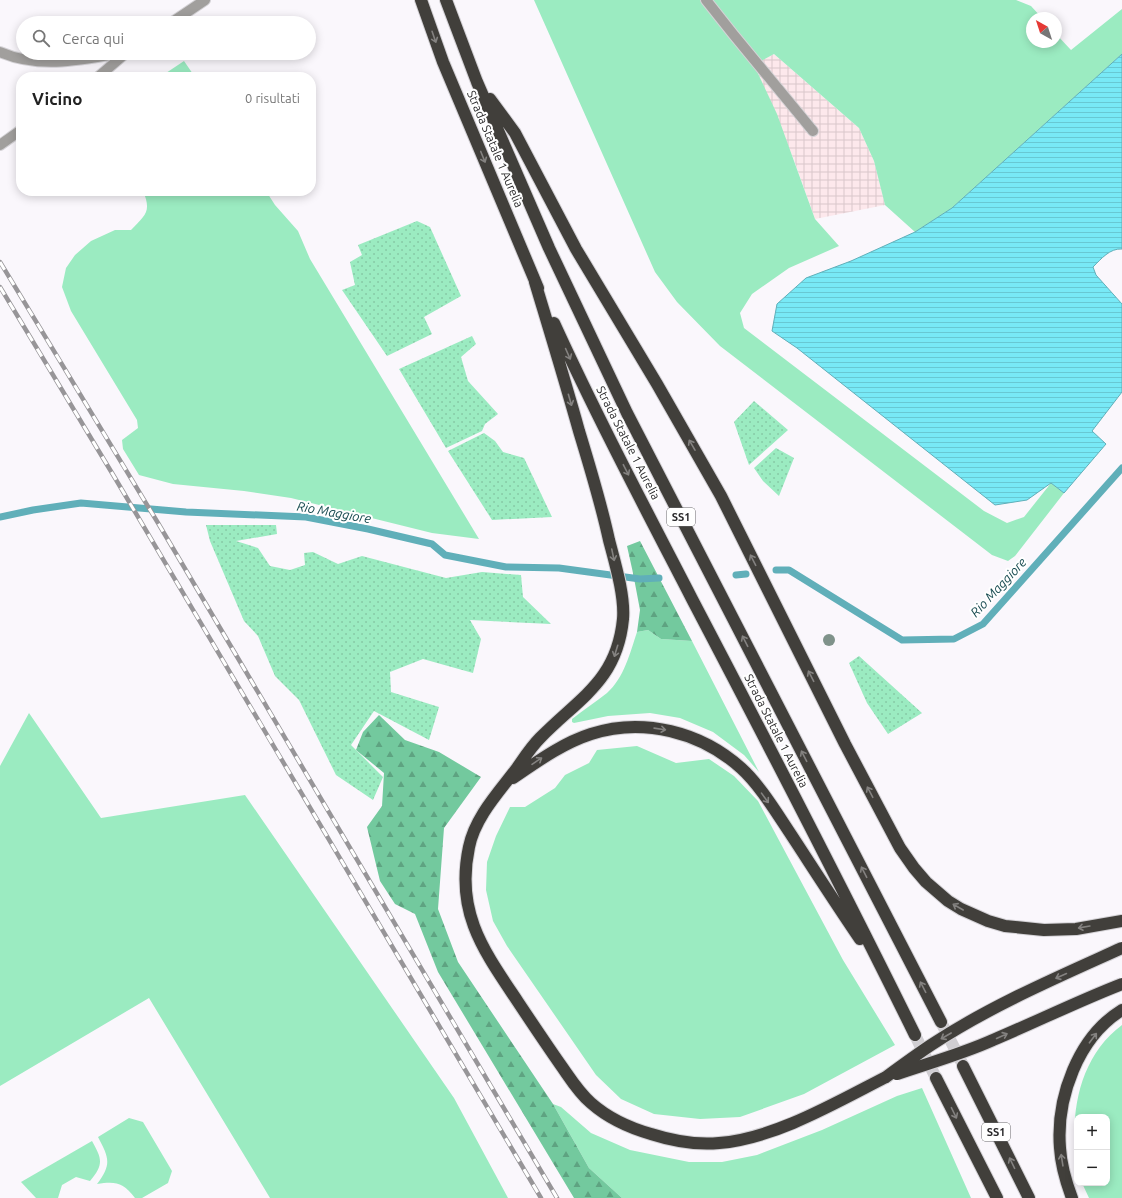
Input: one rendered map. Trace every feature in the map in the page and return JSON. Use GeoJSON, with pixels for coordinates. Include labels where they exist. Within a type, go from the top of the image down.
{"type":"FeatureCollection","features":[{"type":"Feature","properties":{"kind":"highway","name":"Strada Statale 1 Aurelia"},"geometry":{"type":"LineString","coordinates":[[421,0],[446,69],[535,282],[574,366],[629,477],[892,988],[915,1036]]}},
{"type":"Feature","properties":{"kind":"highway","name":"Strada Statale 1 Aurelia"},"geometry":{"type":"LineString","coordinates":[[446,0],[477,82],[549,248],[627,413],[941,1022]]}},
{"type":"Feature","properties":{"kind":"highway"},"geometry":{"type":"LineString","coordinates":[[477,82],[515,134],[576,249],[657,384],[721,496],[842,737],[888,826],[907,858],[926,882],[948,901],[988,922],[1044,930],[1076,929],[1122,921]]}},
{"type":"Feature","properties":{"kind":"highway"},"geometry":{"type":"LineString","coordinates":[[535,282],[604,517],[619,586],[623,613],[618,648],[614,659],[603,676],[589,693],[538,740],[486,809],[476,826],[469,846],[466,877],[467,900],[473,925],[485,953],[579,1092],[600,1110],[621,1123],[664,1138],[700,1144],[739,1140],[762,1135],[808,1116],[886,1077],[981,1045],[1122,984]]}},
{"type":"Feature","properties":{"kind":"highway"},"geometry":{"type":"LineString","coordinates":[[505,783],[549,754],[572,741],[592,733],[617,728],[662,728],[694,739],[711,747],[726,756],[742,769],[762,793],[892,988]]}},
{"type":"Feature","properties":{"kind":"highway"},"geometry":{"type":"LineString","coordinates":[[886,1077],[932,1045],[983,1014],[1057,977],[1122,948]]}},
{"type":"Feature","properties":{"kind":"highway"},"geometry":{"type":"LineString","coordinates":[[1072,1198],[1067,1183],[1060,1148],[1061,1110],[1066,1089],[1083,1051],[1102,1026],[1122,1010]]}},
{"type":"Feature","properties":{"kind":"highway","name":"SS1"},"geometry":{"type":"LineString","coordinates":[[963,1066],[1029,1198]]}},
{"type":"Feature","properties":{"kind":"highway","name":"SS1"},"geometry":{"type":"LineString","coordinates":[[936,1078],[997,1198]]}},
{"type":"Feature","properties":{"kind":"street"},"geometry":{"type":"LineString","coordinates":[[181,16],[205,0]]}},
{"type":"Feature","properties":{"kind":"street"},"geometry":{"type":"LineString","coordinates":[[706,0],[813,131]]}},
{"type":"Feature","properties":{"kind":"street"},"geometry":{"type":"LineString","coordinates":[[0,52],[16,57]]}},
{"type":"Feature","properties":{"kind":"street"},"geometry":{"type":"LineString","coordinates":[[32,60],[45,62],[72,60]]}},
{"type":"Feature","properties":{"kind":"street"},"geometry":{"type":"LineString","coordinates":[[104,72],[118,60]]}},
{"type":"Feature","properties":{"kind":"street"},"geometry":{"type":"LineString","coordinates":[[0,145],[16,134]]}},
{"type":"Feature","properties":{"kind":"shaded area"},"geometry":{"type":"Polygon","coordinates":[[[774,54],[859,128],[874,161],[885,205],[815,219],[794,160],[754,64],[774,54]]]}},
{"type":"Feature","properties":{"kind":"green space"},"geometry":{"type":"Polygon","coordinates":[[[534,0],[1016,0],[1031,6],[1036,12],[1026,12],[1026,48],[1062,48],[1062,40],[1071,50],[1122,9],[1122,54],[952,208],[915,232],[885,205],[874,161],[859,128],[774,54],[754,65],[777,114],[815,219],[839,246],[789,268],[752,294],[740,313],[744,328],[984,511],[1007,523],[1024,517],[1051,483],[1064,493],[1015,556],[1008,561],[992,555],[720,346],[677,302],[655,272],[534,0]]]}},
{"type":"Feature","properties":{"kind":"green space"},"geometry":{"type":"Polygon","coordinates":[[[184,61],[192,72],[168,72],[184,61]]]}},
{"type":"Feature","properties":{"kind":"green space"},"geometry":{"type":"Polygon","coordinates":[[[145,196],[269,196],[275,205],[298,231],[310,259],[479,539],[432,533],[291,498],[244,491],[173,484],[139,475],[123,449],[122,440],[138,428],[137,420],[71,311],[62,287],[66,268],[75,255],[91,241],[115,230],[131,230],[146,213],[145,196]]]}},
{"type":"Feature","properties":{"kind":"green space"},"geometry":{"type":"Polygon","coordinates":[[[417,221],[430,227],[461,296],[424,317],[432,334],[387,356],[342,290],[355,285],[350,262],[362,255],[358,245],[417,221]]]}},
{"type":"Feature","properties":{"kind":"green space"},"geometry":{"type":"Polygon","coordinates":[[[472,336],[476,344],[461,357],[468,381],[498,414],[485,424],[482,431],[446,448],[399,369],[472,336]]]}},
{"type":"Feature","properties":{"kind":"green space"},"geometry":{"type":"Polygon","coordinates":[[[754,401],[788,430],[749,465],[734,422],[754,401]]]}},
{"type":"Feature","properties":{"kind":"green space"},"geometry":{"type":"Polygon","coordinates":[[[484,433],[495,441],[503,452],[524,458],[552,517],[492,520],[448,451],[484,433]]]}},
{"type":"Feature","properties":{"kind":"green space"},"geometry":{"type":"Polygon","coordinates":[[[776,448],[794,458],[779,496],[763,481],[754,468],[776,448]]]}},
{"type":"Feature","properties":{"kind":"green space"},"geometry":{"type":"Polygon","coordinates":[[[206,525],[276,525],[277,534],[236,541],[258,548],[270,566],[290,570],[305,565],[304,553],[313,552],[338,564],[362,556],[446,578],[482,572],[521,575],[523,597],[551,624],[470,620],[481,639],[473,673],[423,659],[390,672],[391,692],[439,707],[429,740],[374,711],[351,745],[383,777],[373,800],[336,775],[299,700],[275,676],[258,636],[244,621],[210,541],[206,525]]]}},
{"type":"Feature","properties":{"kind":"green space"},"geometry":{"type":"Polygon","coordinates":[[[640,541],[692,641],[661,639],[648,630],[637,632],[640,610],[627,546],[640,541]]]}},
{"type":"Feature","properties":{"kind":"green space"},"geometry":{"type":"Polygon","coordinates":[[[648,630],[661,639],[692,641],[759,772],[744,755],[713,732],[680,718],[650,713],[608,716],[574,723],[572,722],[572,719],[613,687],[626,665],[637,632],[648,630]]]}},
{"type":"Feature","properties":{"kind":"green space"},"geometry":{"type":"Polygon","coordinates":[[[859,656],[922,713],[888,734],[867,703],[849,663],[859,656]]]}},
{"type":"Feature","properties":{"kind":"green space"},"geometry":{"type":"Polygon","coordinates":[[[29,713],[101,818],[245,795],[454,1098],[508,1198],[270,1198],[149,998],[0,1086],[0,766],[29,713]]]}},
{"type":"Feature","properties":{"kind":"green space"},"geometry":{"type":"Polygon","coordinates":[[[379,715],[405,740],[439,752],[481,777],[444,828],[438,909],[458,962],[553,1104],[589,1168],[622,1198],[574,1198],[438,972],[415,914],[395,904],[380,881],[367,827],[382,806],[384,773],[356,750],[363,732],[379,715]]]}},
{"type":"Feature","properties":{"kind":"green space"},"geometry":{"type":"Polygon","coordinates":[[[637,746],[676,763],[709,759],[734,776],[758,801],[843,960],[895,1045],[804,1094],[740,1117],[700,1119],[654,1114],[621,1099],[596,1075],[507,946],[493,921],[486,890],[487,862],[496,836],[510,807],[525,807],[555,788],[565,775],[589,763],[597,750],[637,746]]]}},
{"type":"Feature","properties":{"kind":"green space"},"geometry":{"type":"Polygon","coordinates":[[[1122,1025],[1122,1198],[1089,1198],[1083,1186],[1110,1186],[1110,1114],[1076,1114],[1076,1106],[1080,1088],[1087,1070],[1096,1053],[1107,1038],[1122,1025]]]}},
{"type":"Feature","properties":{"kind":"green space"},"geometry":{"type":"Polygon","coordinates":[[[922,1088],[971,1198],[622,1198],[589,1168],[553,1104],[561,1107],[591,1133],[630,1150],[689,1162],[722,1162],[757,1155],[822,1130],[897,1096],[922,1088]]]}},
{"type":"Feature","properties":{"kind":"green space"},"geometry":{"type":"Polygon","coordinates":[[[129,1118],[143,1122],[172,1171],[168,1183],[142,1198],[135,1198],[127,1189],[118,1184],[97,1184],[107,1166],[105,1150],[98,1137],[129,1118]]]}},
{"type":"Feature","properties":{"kind":"green space"},"geometry":{"type":"Polygon","coordinates":[[[92,1141],[98,1152],[100,1161],[98,1170],[90,1181],[76,1177],[62,1185],[58,1198],[36,1198],[21,1182],[92,1141]]]}},
{"type":"Feature","properties":{"kind":"water"},"geometry":{"type":"Polygon","coordinates":[[[1122,54],[1122,249],[1110,252],[1093,267],[1096,275],[1122,304],[1122,392],[1092,431],[1106,444],[1064,493],[1051,483],[1027,500],[995,505],[797,348],[772,331],[777,304],[806,278],[851,261],[915,232],[952,208],[1122,54]]]}},
{"type":"Feature","properties":{"kind":"waterway","name":"Rio Maggiore"},"geometry":{"type":"LineString","coordinates":[[776,570],[789,570],[902,640],[954,639],[983,624],[1122,468]]}},
{"type":"Feature","properties":{"kind":"waterway","name":"Rio Maggiore"},"geometry":{"type":"LineString","coordinates":[[0,517],[33,510],[81,503],[186,512],[306,517],[368,529],[432,544],[445,555],[506,567],[559,568],[640,579],[659,578]]}},
{"type":"Feature","properties":{"kind":"waterway","name":"Rio Maggiore"},"geometry":{"type":"LineString","coordinates":[[736,575],[746,574]]}},
{"type":"Feature","properties":{"kind":"tunnel"},"geometry":{"type":"LineString","coordinates":[[941,1022],[962,1063]]}},
{"type":"Feature","properties":{"kind":"tunnel"},"geometry":{"type":"LineString","coordinates":[[915,1035],[936,1078]]}},
{"type":"Feature","properties":{"kind":"railway"},"geometry":{"type":"LineString","coordinates":[[0,262],[158,523],[557,1198]]}},
{"type":"Feature","properties":{"kind":"railway"},"geometry":{"type":"LineString","coordinates":[[0,287],[115,478],[541,1198]]}}]}
